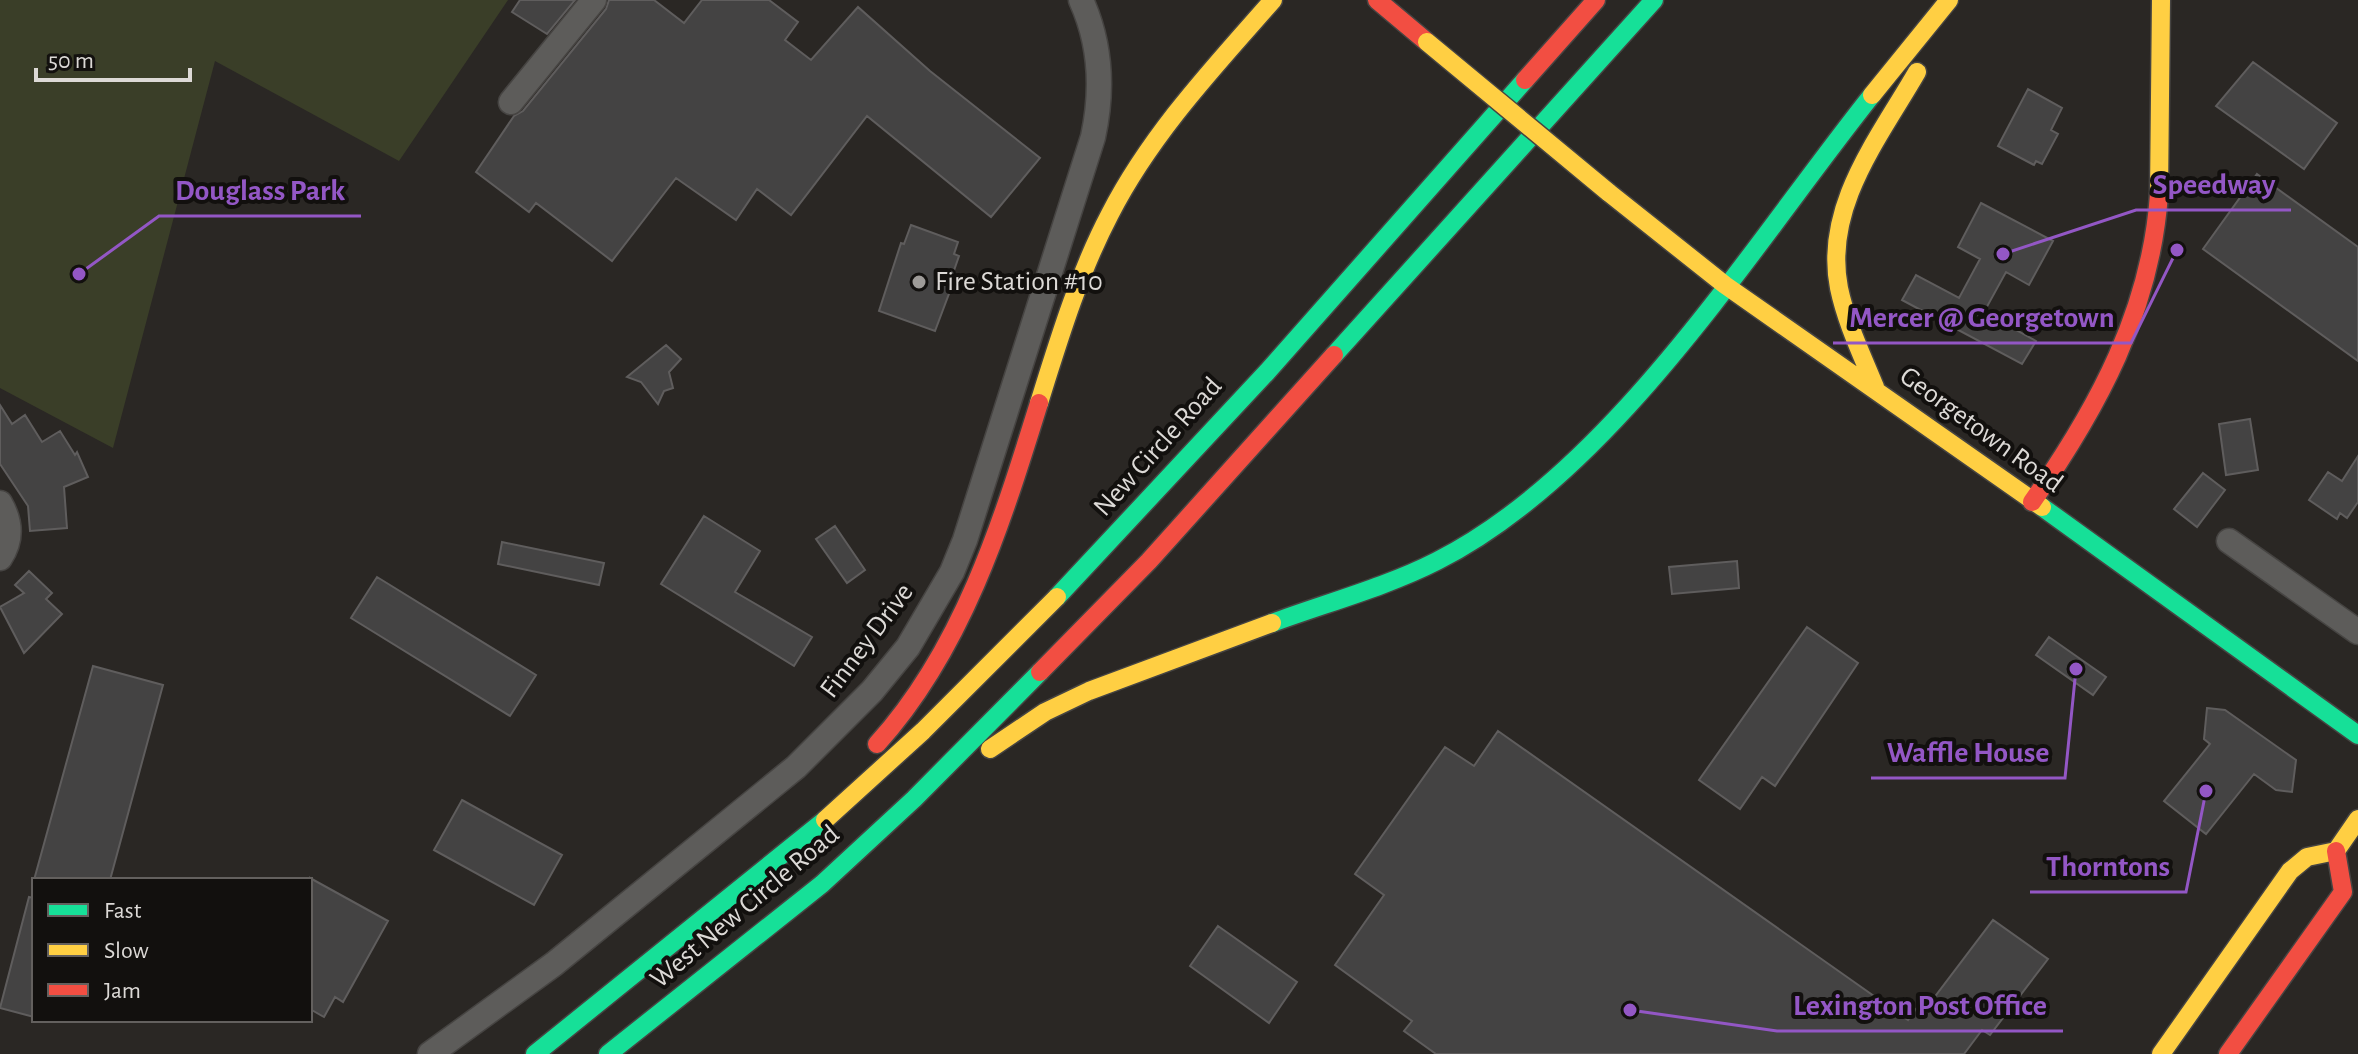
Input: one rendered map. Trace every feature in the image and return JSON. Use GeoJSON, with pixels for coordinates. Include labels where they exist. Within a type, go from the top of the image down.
{"type":"FeatureCollection","features":[{"type":"Feature","properties":{"kind":"main road"},"geometry":{"type":"LineString","coordinates":[[731,902],[906,708],[967,609],[985,569],[1076,294],[1114,205],[1145,153],[1186,97],[1257,9],[1273,0]]}},
{"type":"Feature","properties":{"kind":"main road","name":"Georgetown Road"},"geometry":{"type":"LineString","coordinates":[[1377,0],[1725,285],[1875,387],[2358,735]]}},
{"type":"Feature","properties":{"kind":"main road","name":"New Circle Road"},"geometry":{"type":"LineString","coordinates":[[731,902],[921,734],[1020,637],[1229,410],[1596,0]]}},
{"type":"Feature","properties":{"kind":"main road"},"geometry":{"type":"LineString","coordinates":[[914,799],[1149,561],[1654,0]]}},
{"type":"Feature","properties":{"kind":"main road"},"geometry":{"type":"LineString","coordinates":[[914,799],[1045,712],[1089,691],[1392,580],[1472,542],[1537,496],[1592,446],[1660,371],[1949,0]]}},
{"type":"Feature","properties":{"kind":"main road"},"geometry":{"type":"LineString","coordinates":[[1875,387],[1838,285],[1838,233],[1853,184],[1960,0]]}},
{"type":"Feature","properties":{"kind":"main road"},"geometry":{"type":"LineString","coordinates":[[2032,502],[2074,443],[2097,403],[2138,308],[2158,215],[2161,0]]}},
{"type":"Feature","properties":{"kind":"main road","name":"West New Circle Road"},"geometry":{"type":"LineString","coordinates":[[608,1054],[811,893],[914,799]]}},
{"type":"Feature","properties":{"kind":"main road"},"geometry":{"type":"LineString","coordinates":[[2161,1054],[2290,871],[2307,857],[2336,851],[2358,819]]}},
{"type":"Feature","properties":{"kind":"main road"},"geometry":{"type":"LineString","coordinates":[[2228,1054],[2343,892],[2336,851]]}},
{"type":"Feature","properties":{"kind":"main road","name":"West New Circle Road"},"geometry":{"type":"LineString","coordinates":[[535,1054],[731,902]]}},
{"type":"Feature","properties":{"kind":"street"},"geometry":{"type":"LineString","coordinates":[[511,102],[594,0]]}},
{"type":"Feature","properties":{"kind":"street","name":"Finney Drive"},"geometry":{"type":"LineString","coordinates":[[430,1054],[554,964],[796,767],[872,691],[921,629],[965,540],[1093,137],[1100,106],[1099,71],[1095,40],[1081,0]]}},
{"type":"Feature","properties":{"kind":"street"},"geometry":{"type":"LineString","coordinates":[[0,503],[8,516],[9,536],[0,558]]}},
{"type":"Feature","properties":{"kind":"street"},"geometry":{"type":"LineString","coordinates":[[2229,541],[2358,632]]}},
{"type":"Feature","properties":{"kind":"street"},"geometry":{"type":"LineString","coordinates":[[2336,851],[2358,867]]}},
{"type":"Feature","properties":{"kind":"green space"},"geometry":{"type":"Polygon","coordinates":[[[0,0],[508,0],[399,161],[215,61],[113,448],[0,388],[0,0]]]}},
{"type":"Feature","properties":{"kind":"building"},"geometry":{"type":"Polygon","coordinates":[[[520,0],[575,0],[547,34],[512,12],[520,0]]]}},
{"type":"Feature","properties":{"kind":"building"},"geometry":{"type":"Polygon","coordinates":[[[609,0],[654,0],[684,23],[702,0],[769,0],[798,22],[785,40],[811,60],[858,7],[930,71],[1040,158],[991,217],[867,116],[791,215],[757,189],[736,220],[676,178],[612,261],[536,203],[529,212],[476,172],[514,116],[523,111],[606,9],[609,0]]]}},
{"type":"Feature","properties":{"kind":"building"},"geometry":{"type":"Polygon","coordinates":[[[2253,62],[2337,123],[2304,169],[2216,106],[2253,62]]]}},
{"type":"Feature","properties":{"kind":"building"},"geometry":{"type":"Polygon","coordinates":[[[2028,89],[2062,108],[2051,130],[2058,134],[2042,164],[2036,161],[2034,165],[1998,146],[2028,89]]]}},
{"type":"Feature","properties":{"kind":"building"},"geometry":{"type":"Polygon","coordinates":[[[2257,174],[2358,247],[2358,361],[2203,249],[2257,174]]]}},
{"type":"Feature","properties":{"kind":"building"},"geometry":{"type":"Polygon","coordinates":[[[1981,203],[2053,241],[2029,285],[2006,272],[1984,312],[2036,341],[2022,364],[1902,300],[1916,275],[1959,298],[1980,259],[1958,247],[1981,203]]]}},
{"type":"Feature","properties":{"kind":"building"},"geometry":{"type":"Polygon","coordinates":[[[911,225],[958,242],[954,254],[959,256],[950,282],[953,283],[935,331],[879,311],[901,243],[904,244],[911,225]]]}},
{"type":"Feature","properties":{"kind":"building"},"geometry":{"type":"Polygon","coordinates":[[[666,345],[681,359],[669,372],[673,388],[664,391],[658,404],[641,382],[627,377],[666,345]]]}},
{"type":"Feature","properties":{"kind":"building"},"geometry":{"type":"Polygon","coordinates":[[[0,405],[12,424],[25,415],[42,442],[60,431],[75,455],[77,452],[88,477],[64,487],[67,528],[30,531],[28,506],[0,464],[0,405]]]}},
{"type":"Feature","properties":{"kind":"building"},"geometry":{"type":"Polygon","coordinates":[[[2250,419],[2258,470],[2226,475],[2219,424],[2250,419]]]}},
{"type":"Feature","properties":{"kind":"building"},"geometry":{"type":"Polygon","coordinates":[[[2358,456],[2358,502],[2347,518],[2340,513],[2337,519],[2309,500],[2328,472],[2342,481],[2358,456]]]}},
{"type":"Feature","properties":{"kind":"building"},"geometry":{"type":"Polygon","coordinates":[[[2203,473],[2225,490],[2197,527],[2174,509],[2203,473]]]}},
{"type":"Feature","properties":{"kind":"building"},"geometry":{"type":"Polygon","coordinates":[[[704,516],[760,551],[735,592],[812,637],[794,666],[661,584],[704,516]]]}},
{"type":"Feature","properties":{"kind":"building"},"geometry":{"type":"Polygon","coordinates":[[[835,526],[865,570],[847,583],[816,539],[835,526]]]}},
{"type":"Feature","properties":{"kind":"building"},"geometry":{"type":"Polygon","coordinates":[[[502,542],[604,563],[599,585],[498,564],[502,542]]]}},
{"type":"Feature","properties":{"kind":"building"},"geometry":{"type":"Polygon","coordinates":[[[1737,561],[1739,588],[1672,594],[1669,567],[1737,561]]]}},
{"type":"Feature","properties":{"kind":"building"},"geometry":{"type":"Polygon","coordinates":[[[29,571],[52,593],[46,599],[62,614],[24,653],[0,607],[24,593],[15,585],[29,571]]]}},
{"type":"Feature","properties":{"kind":"building"},"geometry":{"type":"Polygon","coordinates":[[[377,577],[536,675],[510,716],[351,618],[377,577]]]}},
{"type":"Feature","properties":{"kind":"building"},"geometry":{"type":"Polygon","coordinates":[[[1807,627],[1858,663],[1775,786],[1762,777],[1740,809],[1699,780],[1807,627]]]}},
{"type":"Feature","properties":{"kind":"building"},"geometry":{"type":"Polygon","coordinates":[[[2049,637],[2106,677],[2093,695],[2036,655],[2049,637]]]}},
{"type":"Feature","properties":{"kind":"building"},"geometry":{"type":"Polygon","coordinates":[[[93,666],[163,685],[111,878],[35,878],[93,666]]]}},
{"type":"Feature","properties":{"kind":"building"},"geometry":{"type":"Polygon","coordinates":[[[2207,708],[2225,710],[2296,760],[2292,792],[2276,790],[2254,774],[2206,834],[2164,801],[2210,744],[2204,739],[2207,708]]]}},
{"type":"Feature","properties":{"kind":"building"},"geometry":{"type":"Polygon","coordinates":[[[1498,731],[1908,1020],[1924,998],[1930,1003],[1993,920],[2048,959],[1990,1035],[1982,1030],[1964,1054],[1436,1054],[1404,1031],[1412,1021],[1335,965],[1384,895],[1355,874],[1445,747],[1474,766],[1498,731]]]}},
{"type":"Feature","properties":{"kind":"building"},"geometry":{"type":"Polygon","coordinates":[[[462,800],[562,855],[534,905],[434,850],[462,800]]]}},
{"type":"Feature","properties":{"kind":"building"},"geometry":{"type":"Polygon","coordinates":[[[312,879],[388,921],[343,1002],[335,997],[324,1017],[312,1010],[312,879]]]}},
{"type":"Feature","properties":{"kind":"building"},"geometry":{"type":"Polygon","coordinates":[[[29,897],[32,898],[32,1016],[0,1008],[29,897]]]}},
{"type":"Feature","properties":{"kind":"building"},"geometry":{"type":"Polygon","coordinates":[[[1218,926],[1297,982],[1269,1023],[1190,966],[1218,926]]]}},
{"type":"Feature","properties":{"kind":"traffic: fast"},"geometry":{"type":"LineString","coordinates":[[1334,355],[1654,0]]}},
{"type":"Feature","properties":{"kind":"traffic: fast"},"geometry":{"type":"LineString","coordinates":[[1057,597],[1267,372],[1525,80]]}},
{"type":"Feature","properties":{"kind":"traffic: fast"},"geometry":{"type":"LineString","coordinates":[[1272,623],[1377,587],[1437,561],[1501,522],[1562,472],[1620,415],[1675,352],[1872,95]]}},
{"type":"Feature","properties":{"kind":"traffic: fast"},"geometry":{"type":"LineString","coordinates":[[2042,507],[2358,735]]}},
{"type":"Feature","properties":{"kind":"traffic: fast"},"geometry":{"type":"LineString","coordinates":[[608,1054],[822,884],[914,799],[1040,672]]}},
{"type":"Feature","properties":{"kind":"traffic: fast"},"geometry":{"type":"LineString","coordinates":[[535,1054],[825,820]]}},
{"type":"Feature","properties":{"kind":"traffic: slow"},"geometry":{"type":"LineString","coordinates":[[1039,403],[1079,283],[1126,185],[1185,102],[1273,0]]}},
{"type":"Feature","properties":{"kind":"traffic: slow"},"geometry":{"type":"LineString","coordinates":[[1872,95],[1949,0]]}},
{"type":"Feature","properties":{"kind":"traffic: slow"},"geometry":{"type":"LineString","coordinates":[[2159,194],[2161,0]]}},
{"type":"Feature","properties":{"kind":"traffic: slow"},"geometry":{"type":"LineString","coordinates":[[1427,42],[1608,192]]}},
{"type":"Feature","properties":{"kind":"traffic: slow"},"geometry":{"type":"LineString","coordinates":[[1875,387],[1850,326],[1839,288],[1836,258],[1839,229],[1858,174],[1917,72]]}},
{"type":"Feature","properties":{"kind":"traffic: slow"},"geometry":{"type":"LineString","coordinates":[[1608,192],[1725,285],[2042,507]]}},
{"type":"Feature","properties":{"kind":"traffic: slow"},"geometry":{"type":"LineString","coordinates":[[825,820],[923,731],[1057,597]]}},
{"type":"Feature","properties":{"kind":"traffic: slow"},"geometry":{"type":"LineString","coordinates":[[990,749],[1045,712],[1089,691],[1272,623]]}},
{"type":"Feature","properties":{"kind":"traffic: slow"},"geometry":{"type":"LineString","coordinates":[[2161,1054],[2290,871],[2307,857],[2336,851],[2358,819]]}},
{"type":"Feature","properties":{"kind":"traffic: jam"},"geometry":{"type":"LineString","coordinates":[[1377,0],[1427,42]]}},
{"type":"Feature","properties":{"kind":"traffic: jam"},"geometry":{"type":"LineString","coordinates":[[1525,80],[1596,0]]}},
{"type":"Feature","properties":{"kind":"traffic: jam"},"geometry":{"type":"LineString","coordinates":[[2032,502],[2079,431],[2133,318],[2154,237],[2159,194]]}},
{"type":"Feature","properties":{"kind":"traffic: jam"},"geometry":{"type":"LineString","coordinates":[[1040,672],[1149,561],[1334,355]]}},
{"type":"Feature","properties":{"kind":"traffic: jam"},"geometry":{"type":"LineString","coordinates":[[877,744],[907,707],[956,626],[994,538],[1039,403]]}},
{"type":"Feature","properties":{"kind":"traffic: jam"},"geometry":{"type":"LineString","coordinates":[[2228,1054],[2343,892],[2336,851]]}},
{"type":"Feature","properties":{"kind":"place","name":"Mercer @ Georgetown"},"geometry":{"type":"Point","coordinates":[2177,250]}},
{"type":"Feature","properties":{"kind":"place","name":"Speedway"},"geometry":{"type":"Point","coordinates":[2003,254]}},
{"type":"Feature","properties":{"kind":"place","name":"Douglass Park"},"geometry":{"type":"Point","coordinates":[79,274]}},
{"type":"Feature","properties":{"kind":"place","name":"Fire Station #10"},"geometry":{"type":"Point","coordinates":[919,282]}},
{"type":"Feature","properties":{"kind":"place","name":"Waffle House"},"geometry":{"type":"Point","coordinates":[2076,669]}},
{"type":"Feature","properties":{"kind":"place","name":"Thorntons"},"geometry":{"type":"Point","coordinates":[2206,791]}},
{"type":"Feature","properties":{"kind":"place","name":"Lexington Post Office"},"geometry":{"type":"Point","coordinates":[1630,1010]}}]}
